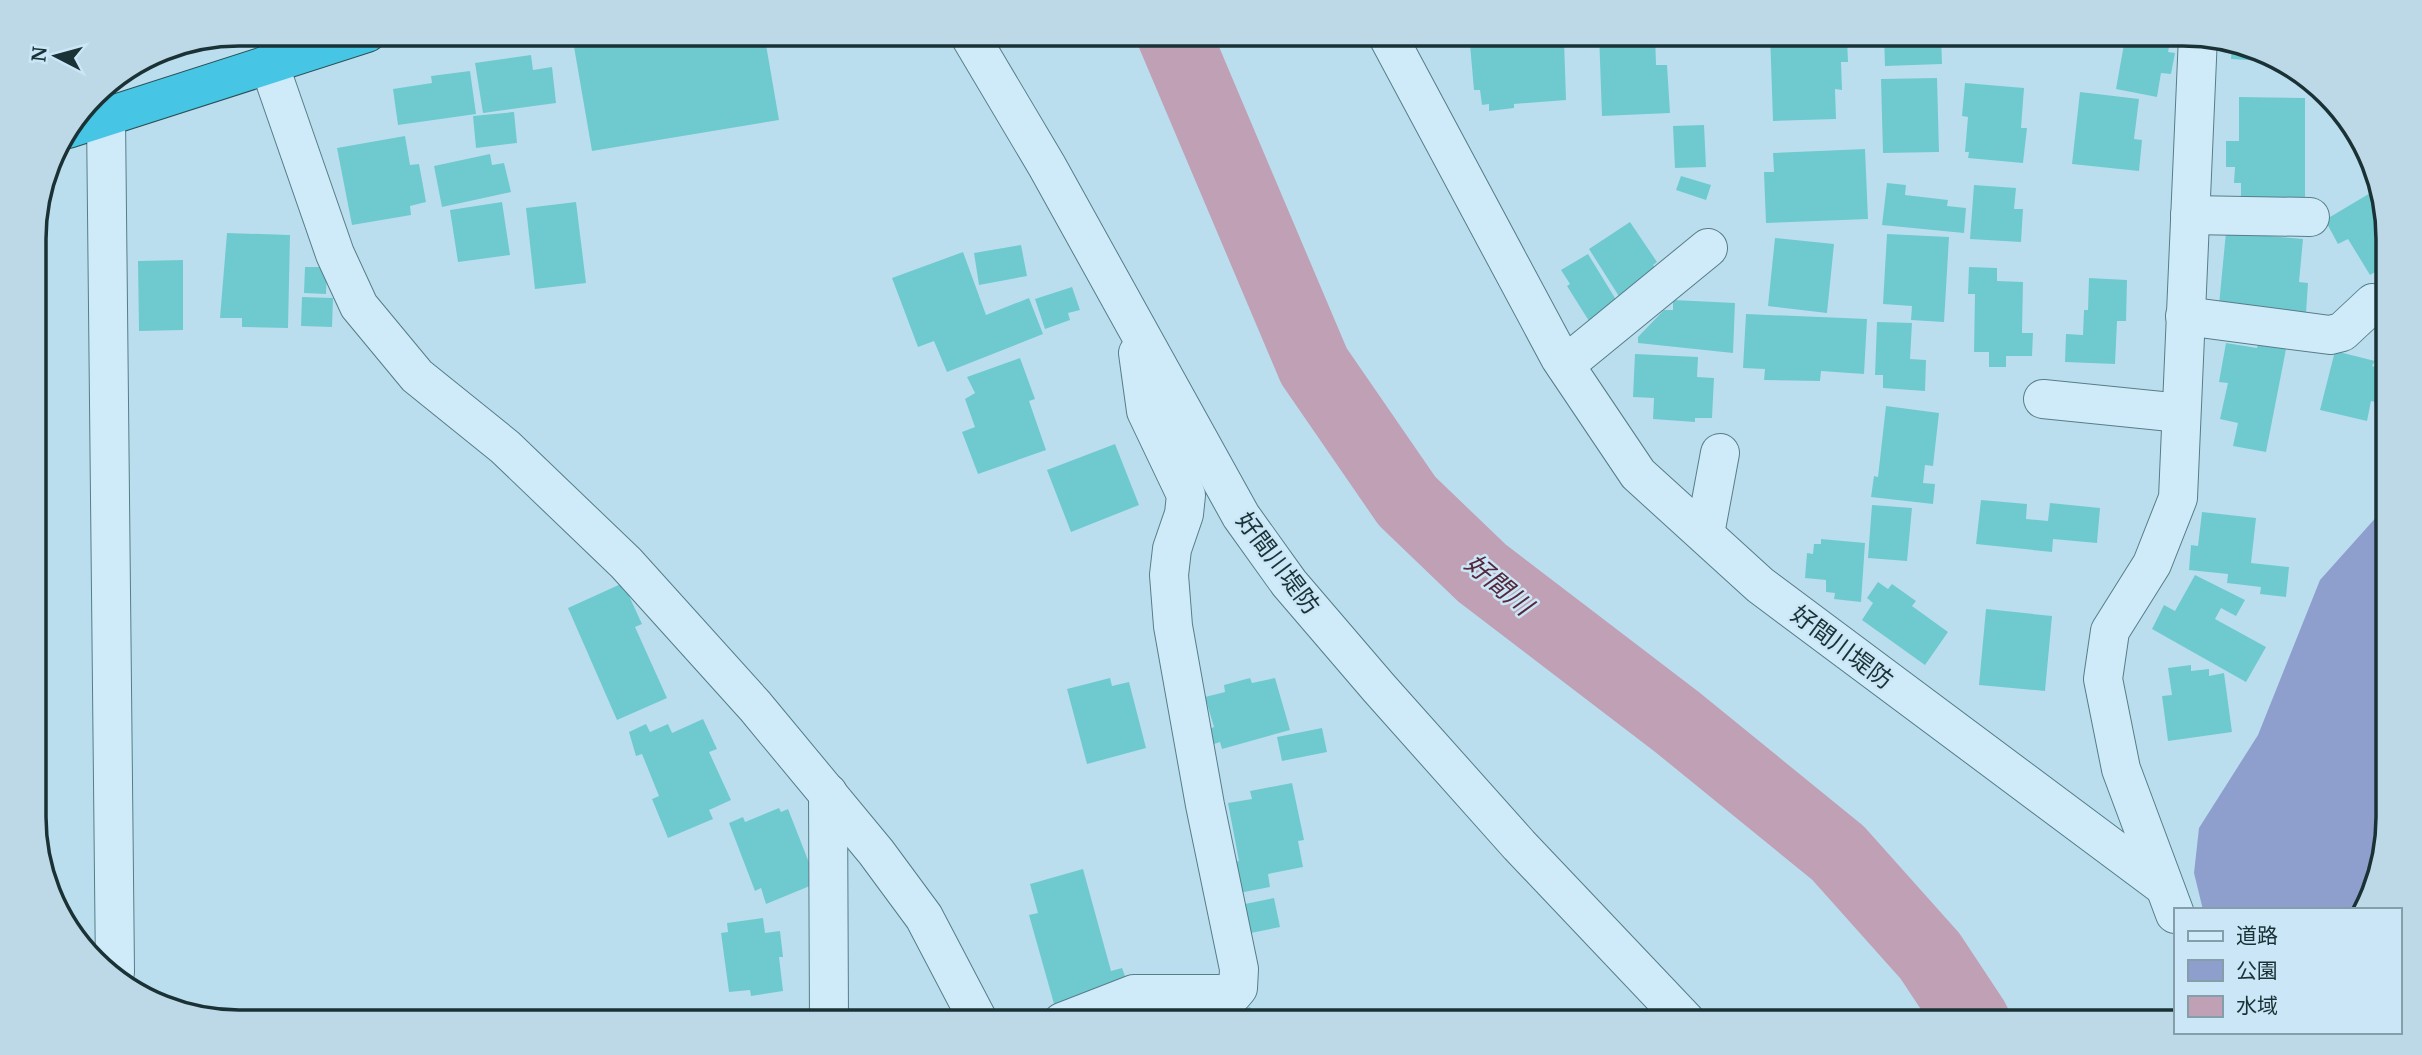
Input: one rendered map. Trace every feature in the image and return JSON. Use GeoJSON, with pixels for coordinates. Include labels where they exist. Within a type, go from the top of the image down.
{"type":"FeatureCollection","features":[{"type":"Feature","properties":{"kind":"highway"},"geometry":{"type":"LineString","coordinates":[[82,125],[289,50],[307,46]]}},
{"type":"Feature","properties":{"kind":"street","name":"好間川堤防"},"geometry":{"type":"LineString","coordinates":[[976,46],[1047,166],[1142,343],[1241,516],[1289,583],[1511,835],[1675,1009]]}},
{"type":"Feature","properties":{"kind":"street","name":"好間川堤防"},"geometry":{"type":"LineString","coordinates":[[1399,46],[1565,365],[1638,474],[1760,585],[2169,899]]}},
{"type":"Feature","properties":{"kind":"street"},"geometry":{"type":"LineString","coordinates":[[2169,899],[2121,769],[2103,679],[2110,631],[2152,564],[2178,498],[2198,47]]}},
{"type":"Feature","properties":{"kind":"street"},"geometry":{"type":"LineString","coordinates":[[289,50],[335,254],[359,306],[417,376],[505,447],[626,563],[828,793],[924,917],[973,1010]]}},
{"type":"Feature","properties":{"kind":"street"},"geometry":{"type":"LineString","coordinates":[[106,117],[115,965]]}},
{"type":"Feature","properties":{"kind":"street"},"geometry":{"type":"LineString","coordinates":[[2190,215],[2310,218]]}},
{"type":"Feature","properties":{"kind":"street"},"geometry":{"type":"LineString","coordinates":[[1565,365],[1708,248]]}},
{"type":"Feature","properties":{"kind":"street"},"geometry":{"type":"LineString","coordinates":[[2185,316],[2330,335],[2342,332],[2376,303]]}},
{"type":"Feature","properties":{"kind":"street"},"geometry":{"type":"LineString","coordinates":[[1094,1010],[1134,994],[1219,996],[1233,994],[1238,988],[1239,969],[1205,805],[1173,625],[1169,575],[1172,550],[1184,514],[1186,495],[1146,411],[1138,364],[1138,349],[1142,343]]}},
{"type":"Feature","properties":{"kind":"street"},"geometry":{"type":"LineString","coordinates":[[2043,399],[2181,413]]}},
{"type":"Feature","properties":{"kind":"street"},"geometry":{"type":"LineString","coordinates":[[1705,534],[1720,453]]}},
{"type":"Feature","properties":{"kind":"street"},"geometry":{"type":"LineString","coordinates":[[828,793],[829,1010]]}},
{"type":"Feature","properties":{"kind":"green space"},"geometry":{"type":"Polygon","coordinates":[[[2376,517],[2376,817],[2375,842],[2366,879],[2353,908],[2203,908],[2194,873],[2199,828],[2258,735],[2320,580],[2376,517]]]}},
{"type":"Feature","properties":{"kind":"water"},"geometry":{"type":"Polygon","coordinates":[[[1155,46],[1217,46],[1257,271],[1155,46]]]}},
{"type":"Feature","properties":{"kind":"building"},"geometry":{"type":"Polygon","coordinates":[[[574,46],[766,46],[779,120],[592,151],[574,46]]]}},
{"type":"Feature","properties":{"kind":"building"},"geometry":{"type":"Polygon","coordinates":[[[1470,46],[1564,46],[1566,100],[1514,104],[1514,108],[1489,111],[1489,104],[1482,105],[1480,90],[1474,90],[1470,46]]]}},
{"type":"Feature","properties":{"kind":"building"},"geometry":{"type":"Polygon","coordinates":[[[1599,46],[1655,46],[1656,65],[1667,65],[1670,113],[1602,116],[1599,46]]]}},
{"type":"Feature","properties":{"kind":"building"},"geometry":{"type":"Polygon","coordinates":[[[1770,46],[1847,46],[1848,62],[1841,62],[1842,90],[1835,89],[1836,119],[1773,121],[1770,46]]]}},
{"type":"Feature","properties":{"kind":"building"},"geometry":{"type":"Polygon","coordinates":[[[1884,46],[1941,46],[1942,64],[1885,66],[1884,46]]]}},
{"type":"Feature","properties":{"kind":"building"},"geometry":{"type":"Polygon","coordinates":[[[2124,46],[2169,46],[2168,52],[2175,53],[2171,74],[2161,73],[2157,97],[2116,89],[2124,46]]]}},
{"type":"Feature","properties":{"kind":"building"},"geometry":{"type":"Polygon","coordinates":[[[2231,51],[2259,61],[2231,59],[2231,51]]]}},
{"type":"Feature","properties":{"kind":"building"},"geometry":{"type":"Polygon","coordinates":[[[531,55],[533,70],[552,67],[556,103],[483,113],[475,63],[531,55]]]}},
{"type":"Feature","properties":{"kind":"building"},"geometry":{"type":"Polygon","coordinates":[[[470,71],[476,114],[398,125],[393,89],[432,83],[431,76],[470,71]]]}},
{"type":"Feature","properties":{"kind":"building"},"geometry":{"type":"Polygon","coordinates":[[[1937,78],[1939,152],[1883,153],[1881,79],[1937,78]]]}},
{"type":"Feature","properties":{"kind":"building"},"geometry":{"type":"Polygon","coordinates":[[[1965,83],[2024,88],[2021,128],[2027,128],[2023,163],[1968,158],[1969,152],[1965,152],[1968,117],[1962,116],[1965,83]]]}},
{"type":"Feature","properties":{"kind":"building"},"geometry":{"type":"Polygon","coordinates":[[[2080,92],[2139,99],[2134,139],[2142,140],[2139,171],[2072,164],[2080,92]]]}},
{"type":"Feature","properties":{"kind":"building"},"geometry":{"type":"Polygon","coordinates":[[[2239,97],[2305,98],[2305,199],[2241,199],[2241,183],[2234,183],[2235,167],[2226,167],[2226,141],[2239,141],[2239,97]]]}},
{"type":"Feature","properties":{"kind":"building"},"geometry":{"type":"Polygon","coordinates":[[[514,112],[517,143],[476,148],[473,116],[514,112]]]}},
{"type":"Feature","properties":{"kind":"building"},"geometry":{"type":"Polygon","coordinates":[[[1704,125],[1706,167],[1675,168],[1673,126],[1704,125]]]}},
{"type":"Feature","properties":{"kind":"building"},"geometry":{"type":"Polygon","coordinates":[[[405,136],[410,165],[419,164],[426,202],[410,206],[411,215],[352,225],[337,148],[405,136]]]}},
{"type":"Feature","properties":{"kind":"building"},"geometry":{"type":"Polygon","coordinates":[[[1865,149],[1868,219],[1766,223],[1764,172],[1774,172],[1773,153],[1865,149]]]}},
{"type":"Feature","properties":{"kind":"building"},"geometry":{"type":"Polygon","coordinates":[[[490,154],[492,165],[504,163],[511,192],[442,207],[434,166],[490,154]]]}},
{"type":"Feature","properties":{"kind":"building"},"geometry":{"type":"Polygon","coordinates":[[[1681,176],[1711,185],[1706,200],[1676,190],[1681,176]]]}},
{"type":"Feature","properties":{"kind":"building"},"geometry":{"type":"Polygon","coordinates":[[[1887,183],[1906,185],[1905,195],[1948,200],[1947,206],[1966,208],[1964,233],[1882,225],[1887,183]]]}},
{"type":"Feature","properties":{"kind":"building"},"geometry":{"type":"Polygon","coordinates":[[[1974,185],[2016,188],[2014,209],[2023,209],[2021,242],[1970,239],[1974,185]]]}},
{"type":"Feature","properties":{"kind":"building"},"geometry":{"type":"Polygon","coordinates":[[[2371,193],[2375,213],[2376,272],[2370,275],[2348,239],[2338,244],[2325,220],[2371,193]]]}},
{"type":"Feature","properties":{"kind":"building"},"geometry":{"type":"Polygon","coordinates":[[[502,202],[510,255],[458,262],[450,210],[502,202]]]}},
{"type":"Feature","properties":{"kind":"building"},"geometry":{"type":"Polygon","coordinates":[[[576,202],[586,283],[535,289],[526,208],[576,202]]]}},
{"type":"Feature","properties":{"kind":"building"},"geometry":{"type":"Polygon","coordinates":[[[1630,222],[1657,262],[1653,265],[1661,275],[1622,301],[1589,249],[1630,222]]]}},
{"type":"Feature","properties":{"kind":"building"},"geometry":{"type":"Polygon","coordinates":[[[2226,232],[2303,239],[2299,282],[2308,283],[2306,313],[2219,305],[2226,232]]]}},
{"type":"Feature","properties":{"kind":"building"},"geometry":{"type":"Polygon","coordinates":[[[227,233],[290,235],[288,328],[242,327],[242,318],[220,318],[227,233]]]}},
{"type":"Feature","properties":{"kind":"building"},"geometry":{"type":"Polygon","coordinates":[[[1887,234],[1949,237],[1944,322],[1911,320],[1912,306],[1883,304],[1887,234]]]}},
{"type":"Feature","properties":{"kind":"building"},"geometry":{"type":"Polygon","coordinates":[[[1775,238],[1834,244],[1827,313],[1768,306],[1775,238]]]}},
{"type":"Feature","properties":{"kind":"building"},"geometry":{"type":"Polygon","coordinates":[[[1021,245],[1027,276],[979,285],[974,253],[1021,245]]]}},
{"type":"Feature","properties":{"kind":"building"},"geometry":{"type":"Polygon","coordinates":[[[963,252],[986,315],[1029,298],[1043,334],[947,372],[934,341],[918,347],[892,278],[963,252]]]}},
{"type":"Feature","properties":{"kind":"building"},"geometry":{"type":"Polygon","coordinates":[[[1588,254],[1618,303],[1589,321],[1567,286],[1570,284],[1561,270],[1588,254]]]}},
{"type":"Feature","properties":{"kind":"building"},"geometry":{"type":"Polygon","coordinates":[[[183,260],[183,330],[139,331],[138,261],[183,260]]]}},
{"type":"Feature","properties":{"kind":"building"},"geometry":{"type":"Polygon","coordinates":[[[305,267],[327,267],[326,294],[304,293],[305,267]]]}},
{"type":"Feature","properties":{"kind":"building"},"geometry":{"type":"Polygon","coordinates":[[[1969,267],[1997,268],[1997,281],[2023,282],[2022,333],[2033,333],[2032,356],[2006,356],[2006,367],[1989,367],[1989,352],[1974,352],[1975,294],[1968,294],[1969,267]]]}},
{"type":"Feature","properties":{"kind":"building"},"geometry":{"type":"Polygon","coordinates":[[[2089,278],[2127,280],[2126,321],[2117,321],[2115,364],[2065,362],[2066,334],[2083,335],[2084,310],[2088,310],[2089,278]]]}},
{"type":"Feature","properties":{"kind":"building"},"geometry":{"type":"Polygon","coordinates":[[[1072,287],[1080,310],[1068,313],[1070,320],[1045,329],[1035,299],[1072,287]]]}},
{"type":"Feature","properties":{"kind":"building"},"geometry":{"type":"Polygon","coordinates":[[[302,297],[333,298],[332,327],[301,326],[302,297]]]}},
{"type":"Feature","properties":{"kind":"building"},"geometry":{"type":"Polygon","coordinates":[[[1673,300],[1735,303],[1733,353],[1638,343],[1638,337],[1664,310],[1673,310],[1673,300]]]}},
{"type":"Feature","properties":{"kind":"building"},"geometry":{"type":"Polygon","coordinates":[[[1746,314],[1867,319],[1864,374],[1821,371],[1820,381],[1764,380],[1765,369],[1743,368],[1746,314]]]}},
{"type":"Feature","properties":{"kind":"building"},"geometry":{"type":"Polygon","coordinates":[[[1877,322],[1912,323],[1910,359],[1926,360],[1925,391],[1883,388],[1883,375],[1875,375],[1877,322]]]}},
{"type":"Feature","properties":{"kind":"building"},"geometry":{"type":"Polygon","coordinates":[[[2226,343],[2257,348],[2258,344],[2286,349],[2266,452],[2233,446],[2238,423],[2220,419],[2228,383],[2219,382],[2226,343]]]}},
{"type":"Feature","properties":{"kind":"building"},"geometry":{"type":"Polygon","coordinates":[[[2335,351],[2375,361],[2372,366],[2376,367],[2376,402],[2371,401],[2367,421],[2320,410],[2335,351]]]}},
{"type":"Feature","properties":{"kind":"building"},"geometry":{"type":"Polygon","coordinates":[[[1635,354],[1698,357],[1697,377],[1714,378],[1712,418],[1695,418],[1695,422],[1653,419],[1654,398],[1633,397],[1635,354]]]}},
{"type":"Feature","properties":{"kind":"building"},"geometry":{"type":"Polygon","coordinates":[[[1020,358],[1035,399],[1029,401],[1046,450],[978,474],[962,432],[975,427],[965,399],[975,393],[967,377],[1020,358]]]}},
{"type":"Feature","properties":{"kind":"building"},"geometry":{"type":"Polygon","coordinates":[[[1886,406],[1939,413],[1933,466],[1925,465],[1923,483],[1935,484],[1933,504],[1871,497],[1874,476],[1878,477],[1886,406]]]}},
{"type":"Feature","properties":{"kind":"building"},"geometry":{"type":"Polygon","coordinates":[[[1115,444],[1139,505],[1071,532],[1047,470],[1115,444]]]}},
{"type":"Feature","properties":{"kind":"building"},"geometry":{"type":"Polygon","coordinates":[[[1981,500],[2027,504],[2026,519],[2048,521],[2050,503],[2100,508],[2097,543],[2053,539],[2052,552],[1976,544],[1981,500]]]}},
{"type":"Feature","properties":{"kind":"building"},"geometry":{"type":"Polygon","coordinates":[[[1872,505],[1912,508],[1907,561],[1868,558],[1872,505]]]}},
{"type":"Feature","properties":{"kind":"building"},"geometry":{"type":"Polygon","coordinates":[[[2202,512],[2256,518],[2251,563],[2289,567],[2286,597],[2260,594],[2261,587],[2227,583],[2228,574],[2189,570],[2191,545],[2198,546],[2202,512]]]}},
{"type":"Feature","properties":{"kind":"building"},"geometry":{"type":"Polygon","coordinates":[[[1821,539],[1865,543],[1861,602],[1834,599],[1835,593],[1826,592],[1826,580],[1805,578],[1807,553],[1813,554],[1814,544],[1821,544],[1821,539]]]}},
{"type":"Feature","properties":{"kind":"building"},"geometry":{"type":"Polygon","coordinates":[[[2195,575],[2245,600],[2236,616],[2221,608],[2215,619],[2266,647],[2246,682],[2152,629],[2164,605],[2175,611],[2195,575]]]}},
{"type":"Feature","properties":{"kind":"building"},"geometry":{"type":"Polygon","coordinates":[[[1878,582],[1888,589],[1892,584],[1916,601],[1912,606],[1948,632],[1925,665],[1862,620],[1873,603],[1867,598],[1878,582]]]}},
{"type":"Feature","properties":{"kind":"building"},"geometry":{"type":"Polygon","coordinates":[[[623,583],[642,624],[635,627],[667,698],[617,720],[568,608],[623,583]]]}},
{"type":"Feature","properties":{"kind":"building"},"geometry":{"type":"Polygon","coordinates":[[[1986,609],[2052,616],[2045,691],[1979,685],[1986,609]]]}},
{"type":"Feature","properties":{"kind":"building"},"geometry":{"type":"Polygon","coordinates":[[[2191,665],[2191,671],[2209,669],[2209,676],[2224,673],[2232,732],[2168,741],[2162,696],[2172,695],[2168,668],[2191,665]]]}},
{"type":"Feature","properties":{"kind":"building"},"geometry":{"type":"Polygon","coordinates":[[[1110,678],[1112,686],[1129,682],[1146,748],[1087,764],[1067,689],[1110,678]]]}},
{"type":"Feature","properties":{"kind":"building"},"geometry":{"type":"Polygon","coordinates":[[[1250,678],[1252,683],[1275,678],[1290,730],[1222,749],[1220,742],[1211,745],[1207,730],[1214,727],[1205,697],[1225,692],[1224,685],[1250,678]]]}},
{"type":"Feature","properties":{"kind":"building"},"geometry":{"type":"Polygon","coordinates":[[[703,719],[717,749],[709,752],[731,800],[709,810],[713,819],[668,838],[652,799],[659,796],[642,754],[636,756],[629,732],[646,724],[650,732],[668,724],[672,733],[703,719]]]}},
{"type":"Feature","properties":{"kind":"building"},"geometry":{"type":"Polygon","coordinates":[[[1322,728],[1327,752],[1282,761],[1277,737],[1322,728]]]}},
{"type":"Feature","properties":{"kind":"building"},"geometry":{"type":"Polygon","coordinates":[[[1292,783],[1304,840],[1298,841],[1303,867],[1268,874],[1270,887],[1239,893],[1227,863],[1239,861],[1228,803],[1252,799],[1250,791],[1292,783]]]}},
{"type":"Feature","properties":{"kind":"building"},"geometry":{"type":"Polygon","coordinates":[[[779,808],[781,812],[788,809],[817,883],[766,904],[761,888],[755,891],[729,823],[743,817],[745,822],[779,808]]]}},
{"type":"Feature","properties":{"kind":"building"},"geometry":{"type":"Polygon","coordinates":[[[1083,869],[1111,971],[1122,968],[1129,987],[1056,1010],[1029,915],[1038,913],[1030,884],[1083,869]]]}},
{"type":"Feature","properties":{"kind":"building"},"geometry":{"type":"Polygon","coordinates":[[[1274,898],[1280,927],[1246,934],[1240,905],[1274,898]]]}},
{"type":"Feature","properties":{"kind":"building"},"geometry":{"type":"Polygon","coordinates":[[[763,918],[765,933],[780,931],[783,957],[779,957],[783,991],[751,996],[750,990],[729,992],[721,933],[728,932],[727,923],[763,918]]]}},
{"type":"Feature","properties":{"kind":"building"},"geometry":{"type":"Polygon","coordinates":[[[1166,1001],[1169,1010],[1133,1010],[1166,1001]]]}},
{"type":"Feature","properties":{"kind":"waterway","name":"好間川"},"geometry":{"type":"LineString","coordinates":[[1179,46],[1314,366],[1407,501],[1482,573],[1677,722],[1838,853],[1930,956],[1965,1009]]}}]}
